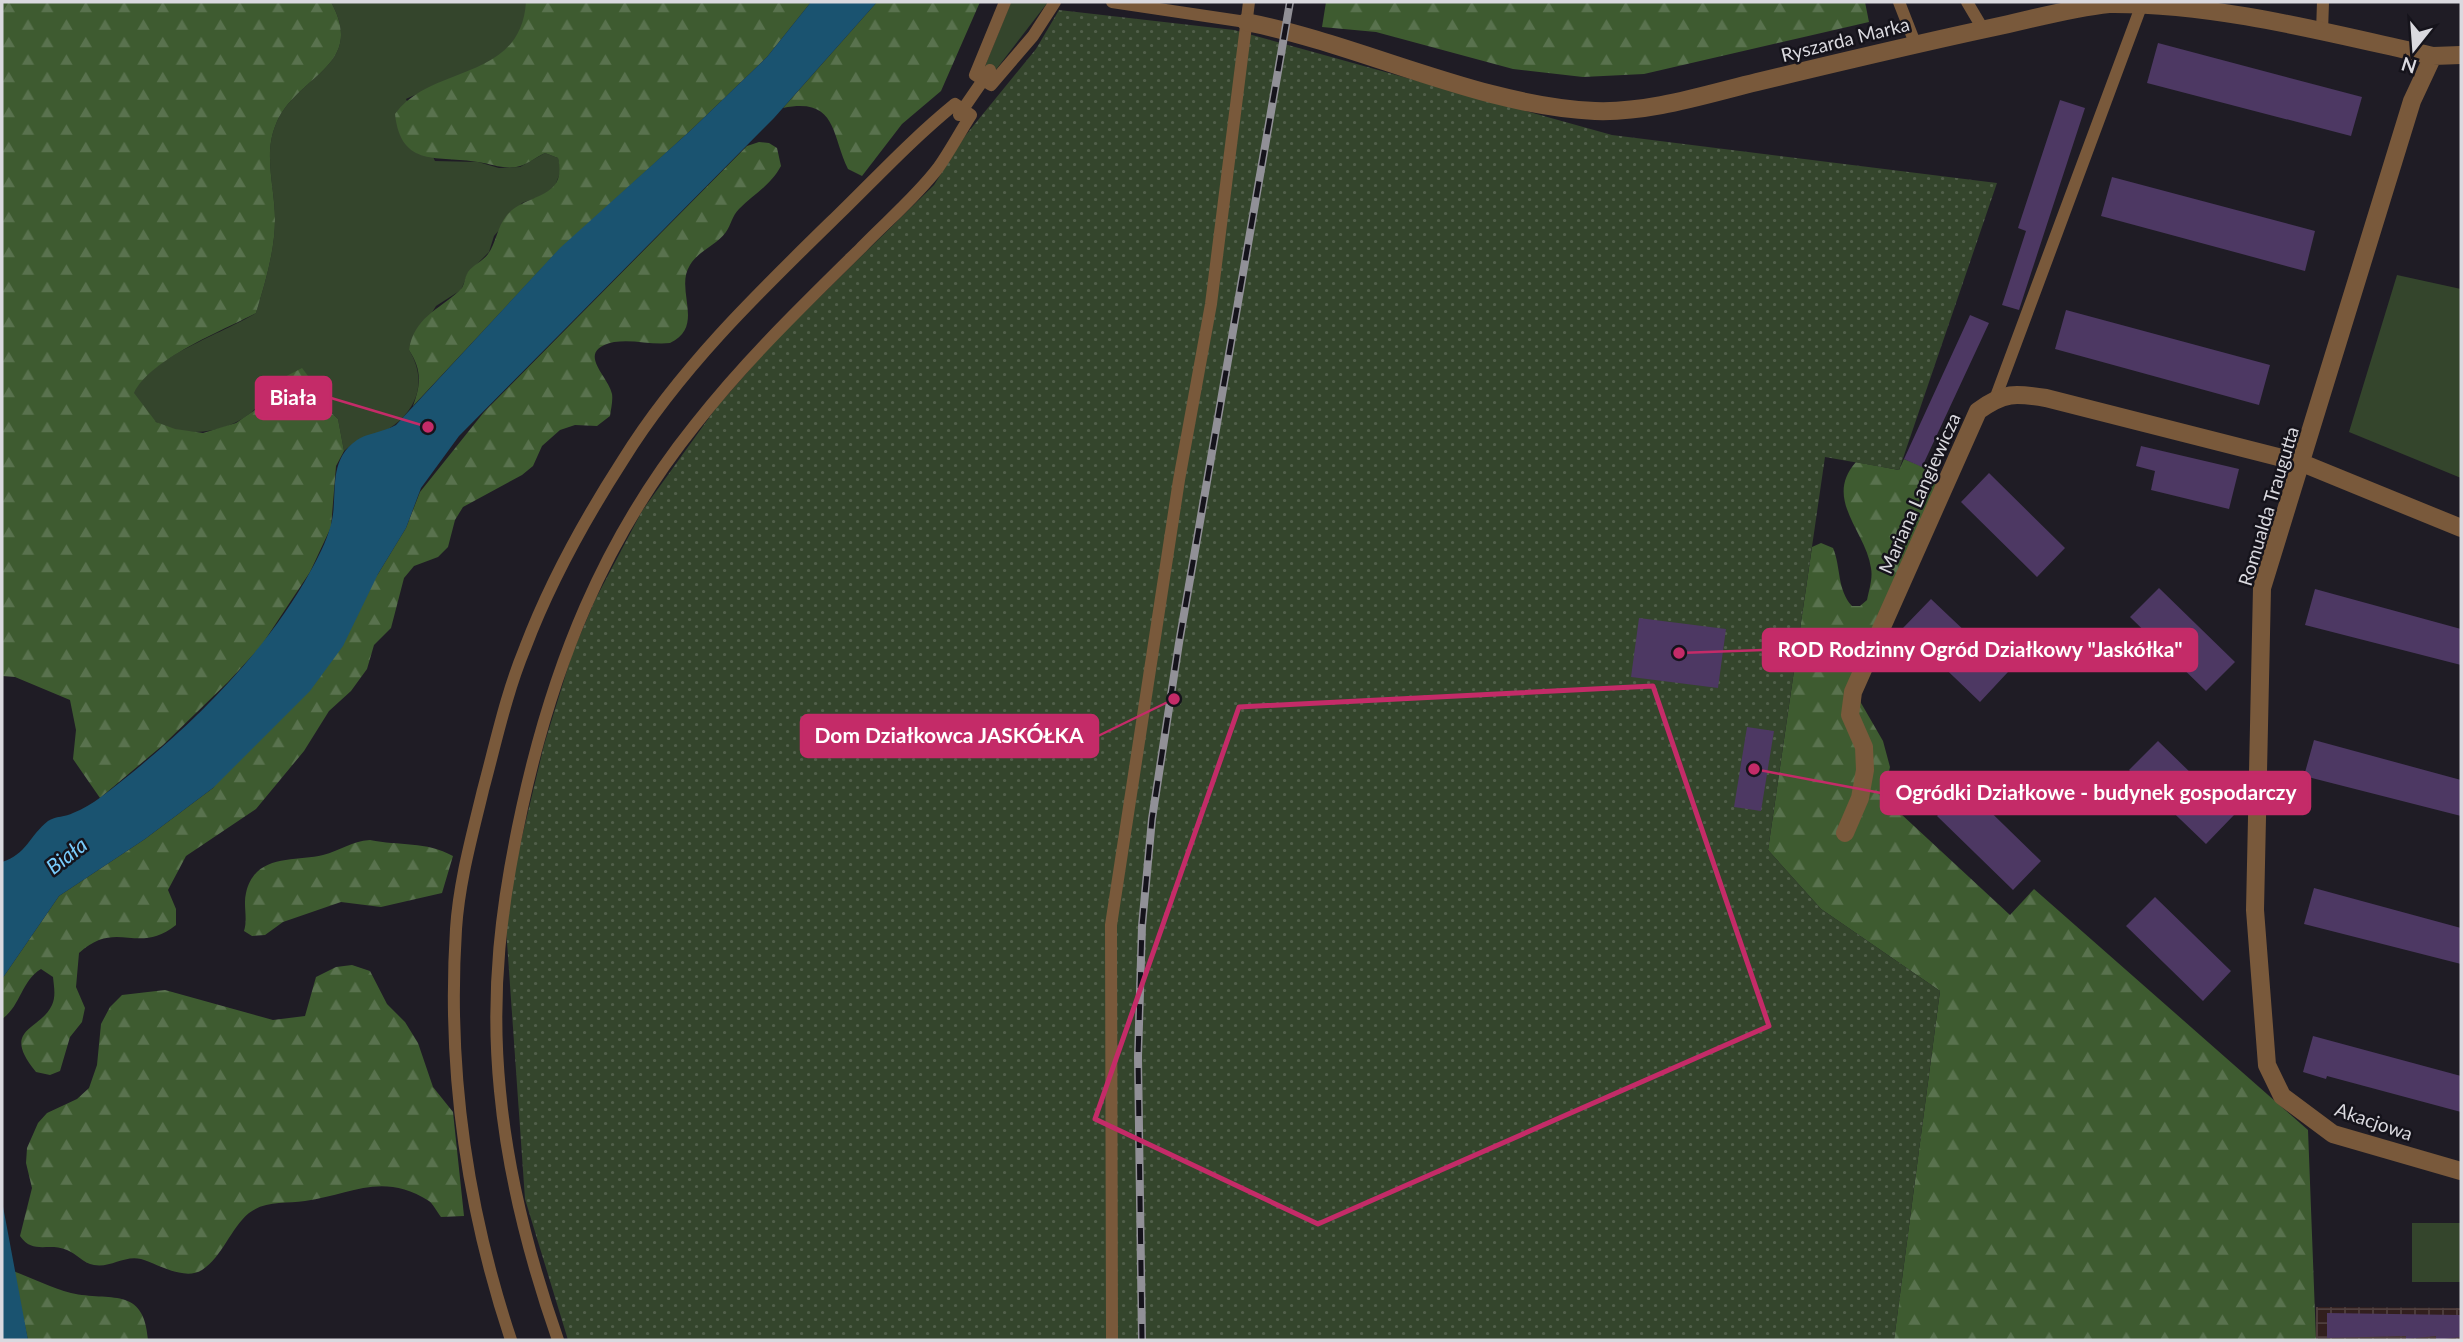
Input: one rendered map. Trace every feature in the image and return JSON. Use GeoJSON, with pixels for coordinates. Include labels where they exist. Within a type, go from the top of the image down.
{"type":"FeatureCollection","features":[{"type":"Feature","properties":{"kind":"street","name":"Ryszarda Marka"},"geometry":{"type":"LineString","coordinates":[[1246,22],[1285,29],[1501,95],[1560,108],[1598,111],[1638,108],[1692,97],[1915,43],[2109,3],[2201,10],[2433,56]]}},
{"type":"Feature","properties":{"kind":"street"},"geometry":{"type":"LineString","coordinates":[[2433,56],[2461,55]]}},
{"type":"Feature","properties":{"kind":"street","name":"Romualda Traugutta"},"geometry":{"type":"LineString","coordinates":[[2282,1096],[2267,1065],[2255,910],[2262,588],[2412,101],[2433,56]]}},
{"type":"Feature","properties":{"kind":"street"},"geometry":{"type":"LineString","coordinates":[[1994,399],[2016,393],[2046,398],[2302,463],[2461,528]]}},
{"type":"Feature","properties":{"kind":"street","name":"Mariana Langiewicza"},"geometry":{"type":"LineString","coordinates":[[1845,833],[1860,798],[1865,770],[1864,747],[1850,715],[1853,692],[1978,411],[1994,399]]}},
{"type":"Feature","properties":{"kind":"street","name":"Akacjowa"},"geometry":{"type":"LineString","coordinates":[[2282,1096],[2333,1134],[2461,1171]]}},
{"type":"Feature","properties":{"kind":"lane"},"geometry":{"type":"LineString","coordinates":[[987,75],[975,75],[1005,2]]}},
{"type":"Feature","properties":{"kind":"lane"},"geometry":{"type":"LineString","coordinates":[[987,75],[991,85],[1033,36],[1055,2]]}},
{"type":"Feature","properties":{"kind":"lane"},"geometry":{"type":"LineString","coordinates":[[1112,2],[1246,22]]}},
{"type":"Feature","properties":{"kind":"lane"},"geometry":{"type":"LineString","coordinates":[[1112,1340],[1111,925],[1179,480],[1213,291],[1249,2]]}},
{"type":"Feature","properties":{"kind":"lane"},"geometry":{"type":"LineString","coordinates":[[1899,2],[1915,43]]}},
{"type":"Feature","properties":{"kind":"lane"},"geometry":{"type":"LineString","coordinates":[[1967,2],[1983,29]]}},
{"type":"Feature","properties":{"kind":"lane"},"geometry":{"type":"LineString","coordinates":[[2322,32],[2323,2]]}},
{"type":"Feature","properties":{"kind":"lane"},"geometry":{"type":"LineString","coordinates":[[1994,399],[2142,4]]}},
{"type":"Feature","properties":{"kind":"lane"},"geometry":{"type":"LineString","coordinates":[[961,113],[987,75]]}},
{"type":"Feature","properties":{"kind":"lane"},"geometry":{"type":"LineString","coordinates":[[511,1340],[488,1272],[466,1165],[456,1079],[456,928],[466,858],[508,694],[524,648],[564,562],[623,459],[674,388],[767,284],[908,143],[956,104],[961,113],[971,115],[937,168],[751,358],[693,428],[637,509],[589,596],[572,633],[551,695],[508,872],[499,926],[496,995],[500,1090],[512,1170],[528,1247],[558,1340]]}},
{"type":"Feature","properties":{"kind":"highlighted area"},"geometry":{"type":"Polygon","coordinates":[[[1653,686],[1769,1026],[1318,1224],[1095,1119],[1239,707],[1653,686]]]}},
{"type":"Feature","properties":{"kind":"shaded area"},"geometry":{"type":"Polygon","coordinates":[[[2316,1307],[2461,1308],[2461,1340],[2316,1340],[2316,1307]]]}},
{"type":"Feature","properties":{"kind":"green space"},"geometry":{"type":"Polygon","coordinates":[[[2,2],[331,2],[340,24],[340,42],[335,56],[286,107],[272,135],[270,159],[275,231],[269,267],[256,313],[171,357],[142,381],[134,393],[156,422],[175,429],[203,433],[236,423],[258,408],[281,379],[302,368],[314,384],[320,402],[338,419],[344,451],[336,466],[331,527],[310,572],[261,646],[163,745],[100,798],[73,759],[76,730],[70,700],[15,677],[2,676],[2,2]]]}},
{"type":"Feature","properties":{"kind":"green space"},"geometry":{"type":"Polygon","coordinates":[[[331,2],[526,2],[524,24],[516,39],[504,51],[473,71],[406,99],[435,161],[478,162],[499,168],[520,167],[545,153],[558,158],[561,170],[555,186],[547,194],[522,203],[494,236],[489,252],[468,273],[461,290],[436,306],[409,350],[418,374],[416,397],[404,417],[394,425],[344,451],[338,419],[320,402],[314,384],[266,395],[246,417],[218,429],[187,432],[172,429],[150,417],[133,393],[142,380],[170,357],[256,313],[269,267],[275,231],[270,159],[272,135],[286,107],[335,56],[340,42],[340,24],[331,2]]]}},
{"type":"Feature","properties":{"kind":"green space"},"geometry":{"type":"Polygon","coordinates":[[[526,2],[811,2],[767,57],[556,253],[413,406],[419,377],[409,350],[416,330],[421,322],[461,289],[468,272],[491,250],[507,215],[551,189],[557,182],[559,172],[558,158],[545,153],[516,167],[424,156],[405,144],[395,114],[411,98],[492,59],[508,46],[520,28],[526,2]]]}},
{"type":"Feature","properties":{"kind":"green space"},"geometry":{"type":"Polygon","coordinates":[[[877,2],[980,2],[941,91],[902,124],[862,176],[848,169],[834,131],[823,113],[801,106],[783,108],[877,2]]]}},
{"type":"Feature","properties":{"kind":"green space"},"geometry":{"type":"Polygon","coordinates":[[[1011,2],[1048,2],[991,76],[983,71],[1011,2]]]}},
{"type":"Feature","properties":{"kind":"green space"},"geometry":{"type":"Polygon","coordinates":[[[1326,2],[1865,2],[1869,22],[1644,74],[1583,77],[1513,69],[1376,32],[1322,27],[1326,2]]]}},
{"type":"Feature","properties":{"kind":"green space"},"geometry":{"type":"Polygon","coordinates":[[[1059,10],[1234,30],[1612,135],[1997,183],[1899,470],[1825,457],[1768,850],[1821,909],[1940,991],[1894,1340],[568,1340],[525,1199],[506,928],[516,862],[544,745],[572,654],[595,600],[642,511],[716,408],[773,343],[934,185],[965,136],[1036,49],[1059,10]]]}},
{"type":"Feature","properties":{"kind":"green space"},"geometry":{"type":"Polygon","coordinates":[[[759,142],[769,143],[777,148],[781,166],[767,184],[737,212],[722,237],[698,255],[690,265],[685,285],[688,317],[681,336],[670,343],[614,342],[596,351],[596,364],[612,394],[610,416],[597,426],[575,425],[560,430],[542,446],[533,466],[522,475],[463,507],[455,520],[448,547],[438,557],[414,566],[404,578],[391,628],[374,645],[367,669],[351,691],[329,711],[304,751],[256,809],[186,856],[168,890],[176,909],[176,925],[150,938],[105,938],[92,943],[79,953],[76,987],[85,1008],[82,1022],[70,1037],[60,1071],[50,1075],[36,1072],[26,1058],[22,1038],[52,1005],[53,977],[41,969],[34,974],[2,1019],[2,979],[59,896],[145,839],[213,788],[378,574],[406,528],[420,492],[484,412],[747,146],[759,142]]]}},
{"type":"Feature","properties":{"kind":"green space"},"geometry":{"type":"Polygon","coordinates":[[[2397,275],[2461,289],[2461,478],[2349,432],[2397,275]]]}},
{"type":"Feature","properties":{"kind":"green space"},"geometry":{"type":"Polygon","coordinates":[[[1904,459],[1948,477],[1861,672],[1861,703],[1883,741],[1890,767],[1885,789],[1887,801],[2010,915],[2034,889],[2308,1130],[2316,1340],[1894,1340],[1940,991],[1821,909],[1768,850],[1812,547],[1821,543],[1833,548],[1844,593],[1852,606],[1860,606],[1867,600],[1871,568],[1868,554],[1845,502],[1847,476],[1856,462],[1899,470],[1904,459]]]}},
{"type":"Feature","properties":{"kind":"green space"},"geometry":{"type":"Polygon","coordinates":[[[370,840],[423,846],[453,856],[442,893],[381,907],[341,902],[283,922],[265,935],[252,936],[244,931],[246,893],[258,871],[277,862],[323,855],[370,840]]]}},
{"type":"Feature","properties":{"kind":"green space"},"geometry":{"type":"Polygon","coordinates":[[[352,965],[370,971],[387,1004],[405,1022],[418,1043],[433,1087],[453,1112],[464,1216],[441,1217],[429,1201],[412,1192],[381,1186],[305,1201],[269,1204],[242,1219],[221,1250],[202,1270],[187,1274],[135,1258],[94,1265],[67,1250],[30,1245],[20,1236],[32,1188],[26,1163],[27,1148],[38,1123],[47,1113],[77,1099],[89,1088],[97,1065],[101,1024],[110,1007],[122,995],[165,990],[273,1020],[305,1016],[316,977],[336,967],[352,965]]]}},
{"type":"Feature","properties":{"kind":"green space"},"geometry":{"type":"Polygon","coordinates":[[[2412,1223],[2461,1223],[2461,1282],[2412,1282],[2412,1223]]]}},
{"type":"Feature","properties":{"kind":"green space"},"geometry":{"type":"Polygon","coordinates":[[[13,1271],[71,1293],[111,1297],[132,1303],[140,1311],[148,1340],[28,1340],[13,1271]]]}},
{"type":"Feature","properties":{"kind":"water"},"geometry":{"type":"Polygon","coordinates":[[[811,2],[877,2],[774,118],[459,436],[421,488],[406,528],[378,574],[343,646],[310,691],[213,788],[145,839],[59,896],[2,979],[2,862],[17,855],[48,821],[77,811],[101,797],[160,749],[217,695],[291,604],[316,561],[330,528],[337,469],[347,449],[360,438],[396,425],[560,248],[690,131],[767,57],[811,2]]]}},
{"type":"Feature","properties":{"kind":"water"},"geometry":{"type":"Polygon","coordinates":[[[2,1201],[28,1340],[2,1340],[2,1201]]]}},
{"type":"Feature","properties":{"kind":"building"},"geometry":{"type":"Polygon","coordinates":[[[2158,43],[2362,97],[2351,136],[2147,83],[2158,43]]]}},
{"type":"Feature","properties":{"kind":"building"},"geometry":{"type":"Polygon","coordinates":[[[2060,100],[2085,108],[2019,310],[2002,305],[2026,231],[2018,228],[2060,100]]]}},
{"type":"Feature","properties":{"kind":"building"},"geometry":{"type":"Polygon","coordinates":[[[2112,177],[2315,231],[2305,271],[2101,216],[2112,177]]]}},
{"type":"Feature","properties":{"kind":"building"},"geometry":{"type":"Polygon","coordinates":[[[2066,310],[2270,365],[2259,405],[2055,349],[2066,310]]]}},
{"type":"Feature","properties":{"kind":"building"},"geometry":{"type":"Polygon","coordinates":[[[1970,315],[1989,323],[1922,467],[1904,459],[1970,315]]]}},
{"type":"Feature","properties":{"kind":"building"},"geometry":{"type":"Polygon","coordinates":[[[2141,446],[2239,469],[2229,509],[2151,490],[2155,471],[2136,466],[2141,446]]]}},
{"type":"Feature","properties":{"kind":"building"},"geometry":{"type":"Polygon","coordinates":[[[1989,473],[2065,548],[2037,577],[1961,502],[1989,473]]]}},
{"type":"Feature","properties":{"kind":"building"},"geometry":{"type":"Polygon","coordinates":[[[2159,588],[2235,662],[2206,691],[2130,617],[2159,588]]]}},
{"type":"Feature","properties":{"kind":"building"},"geometry":{"type":"Polygon","coordinates":[[[2315,589],[2461,629],[2461,665],[2305,625],[2315,589]]]}},
{"type":"Feature","properties":{"kind":"building"},"geometry":{"type":"Polygon","coordinates":[[[1931,599],[2008,672],[1980,702],[1903,628],[1931,599]]]}},
{"type":"Feature","properties":{"kind":"building"},"geometry":{"type":"Polygon","coordinates":[[[1639,618],[1726,629],[1718,688],[1631,677],[1639,618]]]}},
{"type":"Feature","properties":{"kind":"building"},"geometry":{"type":"Polygon","coordinates":[[[1747,727],[1774,731],[1761,811],[1734,807],[1747,727]]]}},
{"type":"Feature","properties":{"kind":"building"},"geometry":{"type":"Polygon","coordinates":[[[2314,740],[2461,780],[2461,816],[2304,776],[2314,740]]]}},
{"type":"Feature","properties":{"kind":"building"},"geometry":{"type":"Polygon","coordinates":[[[2158,741],[2234,815],[2206,844],[2129,770],[2158,741]]]}},
{"type":"Feature","properties":{"kind":"building"},"geometry":{"type":"Polygon","coordinates":[[[1965,787],[2041,861],[2013,890],[1937,816],[1965,787]]]}},
{"type":"Feature","properties":{"kind":"building"},"geometry":{"type":"Polygon","coordinates":[[[2314,888],[2461,928],[2461,964],[2304,924],[2314,888]]]}},
{"type":"Feature","properties":{"kind":"building"},"geometry":{"type":"Polygon","coordinates":[[[2155,897],[2231,971],[2203,1001],[2126,926],[2155,897]]]}},
{"type":"Feature","properties":{"kind":"building"},"geometry":{"type":"Polygon","coordinates":[[[2313,1036],[2461,1076],[2461,1112],[2303,1072],[2313,1036]]]}},
{"type":"Feature","properties":{"kind":"building"},"geometry":{"type":"Polygon","coordinates":[[[2327,1313],[2461,1315],[2461,1337],[2436,1340],[2436,1336],[2406,1339],[2406,1336],[2327,1338],[2327,1313]]]}},
{"type":"Feature","properties":{"kind":"railway"},"geometry":{"type":"LineString","coordinates":[[1142,1340],[1138,1057],[1142,926],[1152,819],[1179,643],[1290,2]]}},
{"type":"Feature","properties":{"kind":"place","name":"Biała"},"geometry":{"type":"Point","coordinates":[428,427]}},
{"type":"Feature","properties":{"kind":"place","name":"ROD Rodzinny Ogród Działkowy \"Jaskółka\""},"geometry":{"type":"Point","coordinates":[1679,653]}},
{"type":"Feature","properties":{"kind":"place","name":"Dom Działkowca JASKÓŁKA"},"geometry":{"type":"Point","coordinates":[1174,699]}},
{"type":"Feature","properties":{"kind":"place","name":"Ogródki Działkowe - budynek gospodarczy"},"geometry":{"type":"Point","coordinates":[1754,769]}}]}
